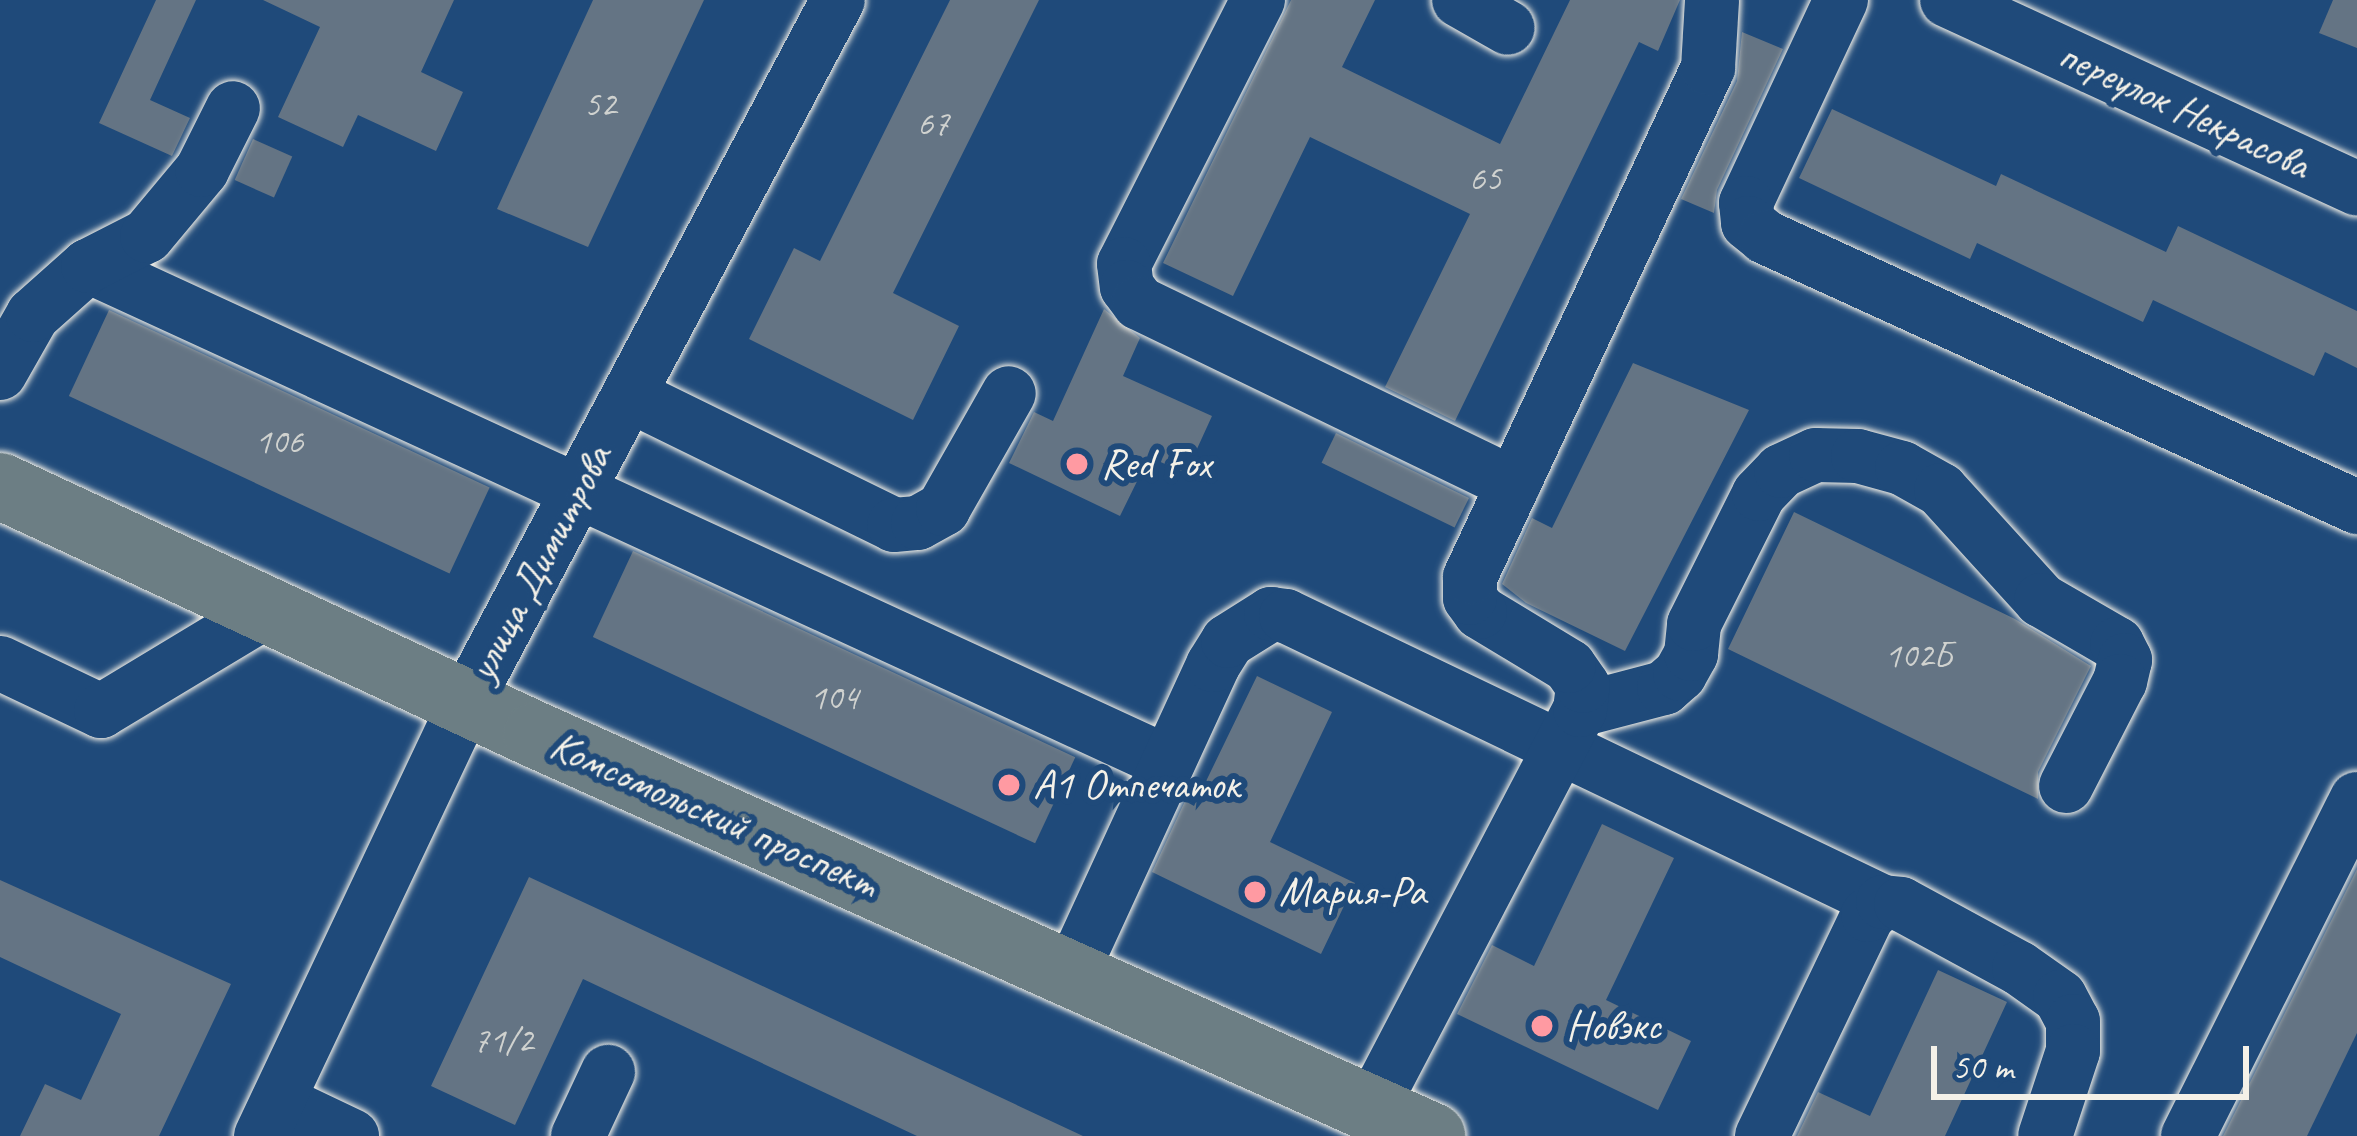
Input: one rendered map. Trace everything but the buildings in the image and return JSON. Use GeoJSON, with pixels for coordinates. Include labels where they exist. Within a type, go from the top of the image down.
{"type":"FeatureCollection","features":[{"type":"Feature","properties":{"kind":"main road","name":"Комсомольский проспект"},"geometry":{"type":"LineString","coordinates":[[0,487],[1432,1136]]}},
{"type":"Feature","properties":{"kind":"street","name":"улица Димитрова"},"geometry":{"type":"LineString","coordinates":[[269,1119],[466,702],[838,0]]}},
{"type":"Feature","properties":{"kind":"street"},"geometry":{"type":"LineString","coordinates":[[1258,0],[1124,264],[1127,287],[1139,303],[1514,484]]}},
{"type":"Feature","properties":{"kind":"street"},"geometry":{"type":"LineString","coordinates":[[1459,0],[1508,28]]}},
{"type":"Feature","properties":{"kind":"street"},"geometry":{"type":"LineString","coordinates":[[1371,1109],[1571,728],[1583,686],[1569,666],[1480,612],[1470,598],[1470,577],[1708,68],[1712,0]]}},
{"type":"Feature","properties":{"kind":"street"},"geometry":{"type":"LineString","coordinates":[[1840,0],[1746,203],[1748,223],[1786,247],[2357,507]]}},
{"type":"Feature","properties":{"kind":"street","name":"переулок Некрасова"},"geometry":{"type":"LineString","coordinates":[[1947,0],[2357,190]]}},
{"type":"Feature","properties":{"kind":"street"},"geometry":{"type":"LineString","coordinates":[[0,373],[33,315],[88,266],[147,236],[202,170],[232,108]]}},
{"type":"Feature","properties":{"kind":"street"},"geometry":{"type":"LineString","coordinates":[[88,266],[1167,762]]}},
{"type":"Feature","properties":{"kind":"street"},"geometry":{"type":"LineString","coordinates":[[629,395],[894,525],[918,523],[943,509],[1009,393]]}},
{"type":"Feature","properties":{"kind":"street"},"geometry":{"type":"LineString","coordinates":[[1571,728],[1664,688],[1680,674],[1691,654],[1694,624],[1759,494],[1781,471],[1816,454],[1858,456],[1903,468],[1941,490],[2042,600],[2116,644],[2125,660],[2120,681],[2066,786]]}},
{"type":"Feature","properties":{"kind":"street"},"geometry":{"type":"LineString","coordinates":[[0,663],[101,711],[267,611]]}},
{"type":"Feature","properties":{"kind":"street"},"geometry":{"type":"LineString","coordinates":[[1071,974],[1228,641],[1271,614],[1571,728],[1883,902],[1901,904],[2019,968],[2060,997],[2073,1021],[2073,1051],[2044,1136]]}},
{"type":"Feature","properties":{"kind":"street"},"geometry":{"type":"LineString","coordinates":[[2188,1136],[2357,799]]}},
{"type":"Feature","properties":{"kind":"street"},"geometry":{"type":"LineString","coordinates":[[1762,1136],[1868,915],[1883,902]]}},
{"type":"Feature","properties":{"kind":"street"},"geometry":{"type":"LineString","coordinates":[[578,1136],[608,1072]]}},
{"type":"Feature","properties":{"kind":"street"},"geometry":{"type":"LineString","coordinates":[[269,1119],[352,1136]]}},
{"type":"Feature","properties":{"kind":"place","name":"Red Fox"},"geometry":{"type":"Point","coordinates":[1077,464]}},
{"type":"Feature","properties":{"kind":"place","name":"А1 Отпечаток"},"geometry":{"type":"Point","coordinates":[1009,785]}},
{"type":"Feature","properties":{"kind":"place","name":"Мария-Ра"},"geometry":{"type":"Point","coordinates":[1255,892]}},
{"type":"Feature","properties":{"kind":"place","name":"Новэкс"},"geometry":{"type":"Point","coordinates":[1542,1026]}}]}
